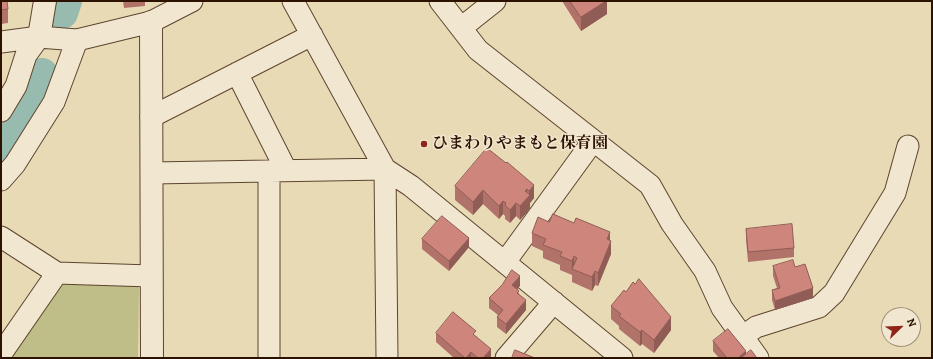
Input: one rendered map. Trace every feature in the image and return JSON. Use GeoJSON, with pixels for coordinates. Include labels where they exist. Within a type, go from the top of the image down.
{"type":"FeatureCollection","features":[{"type":"Feature","properties":{"kind":"street"},"geometry":{"type":"LineString","coordinates":[[1,111],[16,86],[26,55],[39,36],[45,1]]}},
{"type":"Feature","properties":{"kind":"street"},"geometry":{"type":"LineString","coordinates":[[1,42],[39,36],[77,40],[151,22],[192,1]]}},
{"type":"Feature","properties":{"kind":"street"},"geometry":{"type":"LineString","coordinates":[[293,1],[384,169],[387,358]]}},
{"type":"Feature","properties":{"kind":"street"},"geometry":{"type":"LineString","coordinates":[[440,1],[478,50],[650,185],[672,224],[705,271],[722,308],[758,358]]}},
{"type":"Feature","properties":{"kind":"street"},"geometry":{"type":"LineString","coordinates":[[461,28],[495,1]]}},
{"type":"Feature","properties":{"kind":"street"},"geometry":{"type":"LineString","coordinates":[[151,22],[152,358]]}},
{"type":"Feature","properties":{"kind":"street"},"geometry":{"type":"LineString","coordinates":[[151,117],[312,35]]}},
{"type":"Feature","properties":{"kind":"street"},"geometry":{"type":"LineString","coordinates":[[1,180],[15,164],[54,102],[77,40]]}},
{"type":"Feature","properties":{"kind":"street"},"geometry":{"type":"LineString","coordinates":[[237,73],[277,170],[269,358]]}},
{"type":"Feature","properties":{"kind":"street"},"geometry":{"type":"LineString","coordinates":[[505,262],[594,141]]}},
{"type":"Feature","properties":{"kind":"street"},"geometry":{"type":"LineString","coordinates":[[742,337],[756,327],[819,307],[834,293],[895,193],[908,146]]}},
{"type":"Feature","properties":{"kind":"street"},"geometry":{"type":"LineString","coordinates":[[152,173],[384,169],[411,186],[622,358]]}},
{"type":"Feature","properties":{"kind":"street"},"geometry":{"type":"LineString","coordinates":[[1,236],[57,273],[151,276]]}},
{"type":"Feature","properties":{"kind":"street"},"geometry":{"type":"LineString","coordinates":[[1,354],[57,273]]}},
{"type":"Feature","properties":{"kind":"street"},"geometry":{"type":"LineString","coordinates":[[506,358],[554,302]]}},
{"type":"Feature","properties":{"kind":"shaded area"},"geometry":{"type":"Polygon","coordinates":[[[63,282],[133,283],[139,288],[138,358],[8,358],[63,282]]]}},
{"type":"Feature","properties":{"kind":"building"},"geometry":{"type":"Polygon","coordinates":[[[1,1],[7,1],[8,9],[1,10],[1,1]]]}},
{"type":"Feature","properties":{"kind":"building"},"geometry":{"type":"Polygon","coordinates":[[[570,1],[606,1],[581,17],[570,1]]]}},
{"type":"Feature","properties":{"kind":"building"},"geometry":{"type":"Polygon","coordinates":[[[487,148],[506,163],[507,162],[534,185],[529,191],[527,189],[525,191],[530,195],[520,206],[516,203],[510,210],[503,201],[499,206],[483,190],[473,202],[455,186],[487,148]]]}},
{"type":"Feature","properties":{"kind":"building"},"geometry":{"type":"Polygon","coordinates":[[[553,214],[574,223],[576,218],[610,232],[607,239],[611,241],[598,273],[595,271],[592,277],[572,269],[577,258],[574,256],[572,261],[560,256],[562,252],[543,245],[546,239],[532,233],[538,217],[549,222],[553,214]]]}},
{"type":"Feature","properties":{"kind":"building"},"geometry":{"type":"Polygon","coordinates":[[[442,216],[469,238],[449,261],[422,239],[442,216]]]}},
{"type":"Feature","properties":{"kind":"building"},"geometry":{"type":"Polygon","coordinates":[[[792,224],[794,248],[748,252],[746,229],[792,224]]]}},
{"type":"Feature","properties":{"kind":"building"},"geometry":{"type":"Polygon","coordinates":[[[793,260],[795,267],[805,264],[813,288],[775,301],[772,290],[780,288],[773,266],[793,260]]]}},
{"type":"Feature","properties":{"kind":"building"},"geometry":{"type":"Polygon","coordinates":[[[512,270],[520,276],[512,285],[519,291],[517,293],[526,300],[506,324],[497,317],[503,310],[489,298],[502,285],[512,270]]]}},
{"type":"Feature","properties":{"kind":"building"},"geometry":{"type":"Polygon","coordinates":[[[639,279],[671,317],[654,340],[642,330],[640,332],[619,316],[621,314],[611,306],[624,290],[626,292],[633,282],[635,284],[639,279]]]}},
{"type":"Feature","properties":{"kind":"building"},"geometry":{"type":"Polygon","coordinates":[[[453,312],[476,331],[473,334],[491,349],[483,358],[478,358],[471,352],[465,358],[436,333],[453,312]]]}},
{"type":"Feature","properties":{"kind":"building"},"geometry":{"type":"Polygon","coordinates":[[[728,329],[746,351],[738,358],[727,358],[713,341],[728,329]]]}},
{"type":"Feature","properties":{"kind":"building"},"geometry":{"type":"Polygon","coordinates":[[[515,350],[535,358],[512,358],[515,350]]]}},
{"type":"Feature","properties":{"kind":"building"},"geometry":{"type":"Polygon","coordinates":[[[751,350],[757,358],[741,358],[751,350]]]}},
{"type":"Feature","properties":{"kind":"waterway"},"geometry":{"type":"LineString","coordinates":[[62,13],[66,1]]}},
{"type":"Feature","properties":{"kind":"waterway"},"geometry":{"type":"LineString","coordinates":[[1,147],[24,112],[42,74]]}},
{"type":"Feature","properties":{"kind":"place","name":"ひまわりやまもと保育園"},"geometry":{"type":"Point","coordinates":[424,144]}}]}
